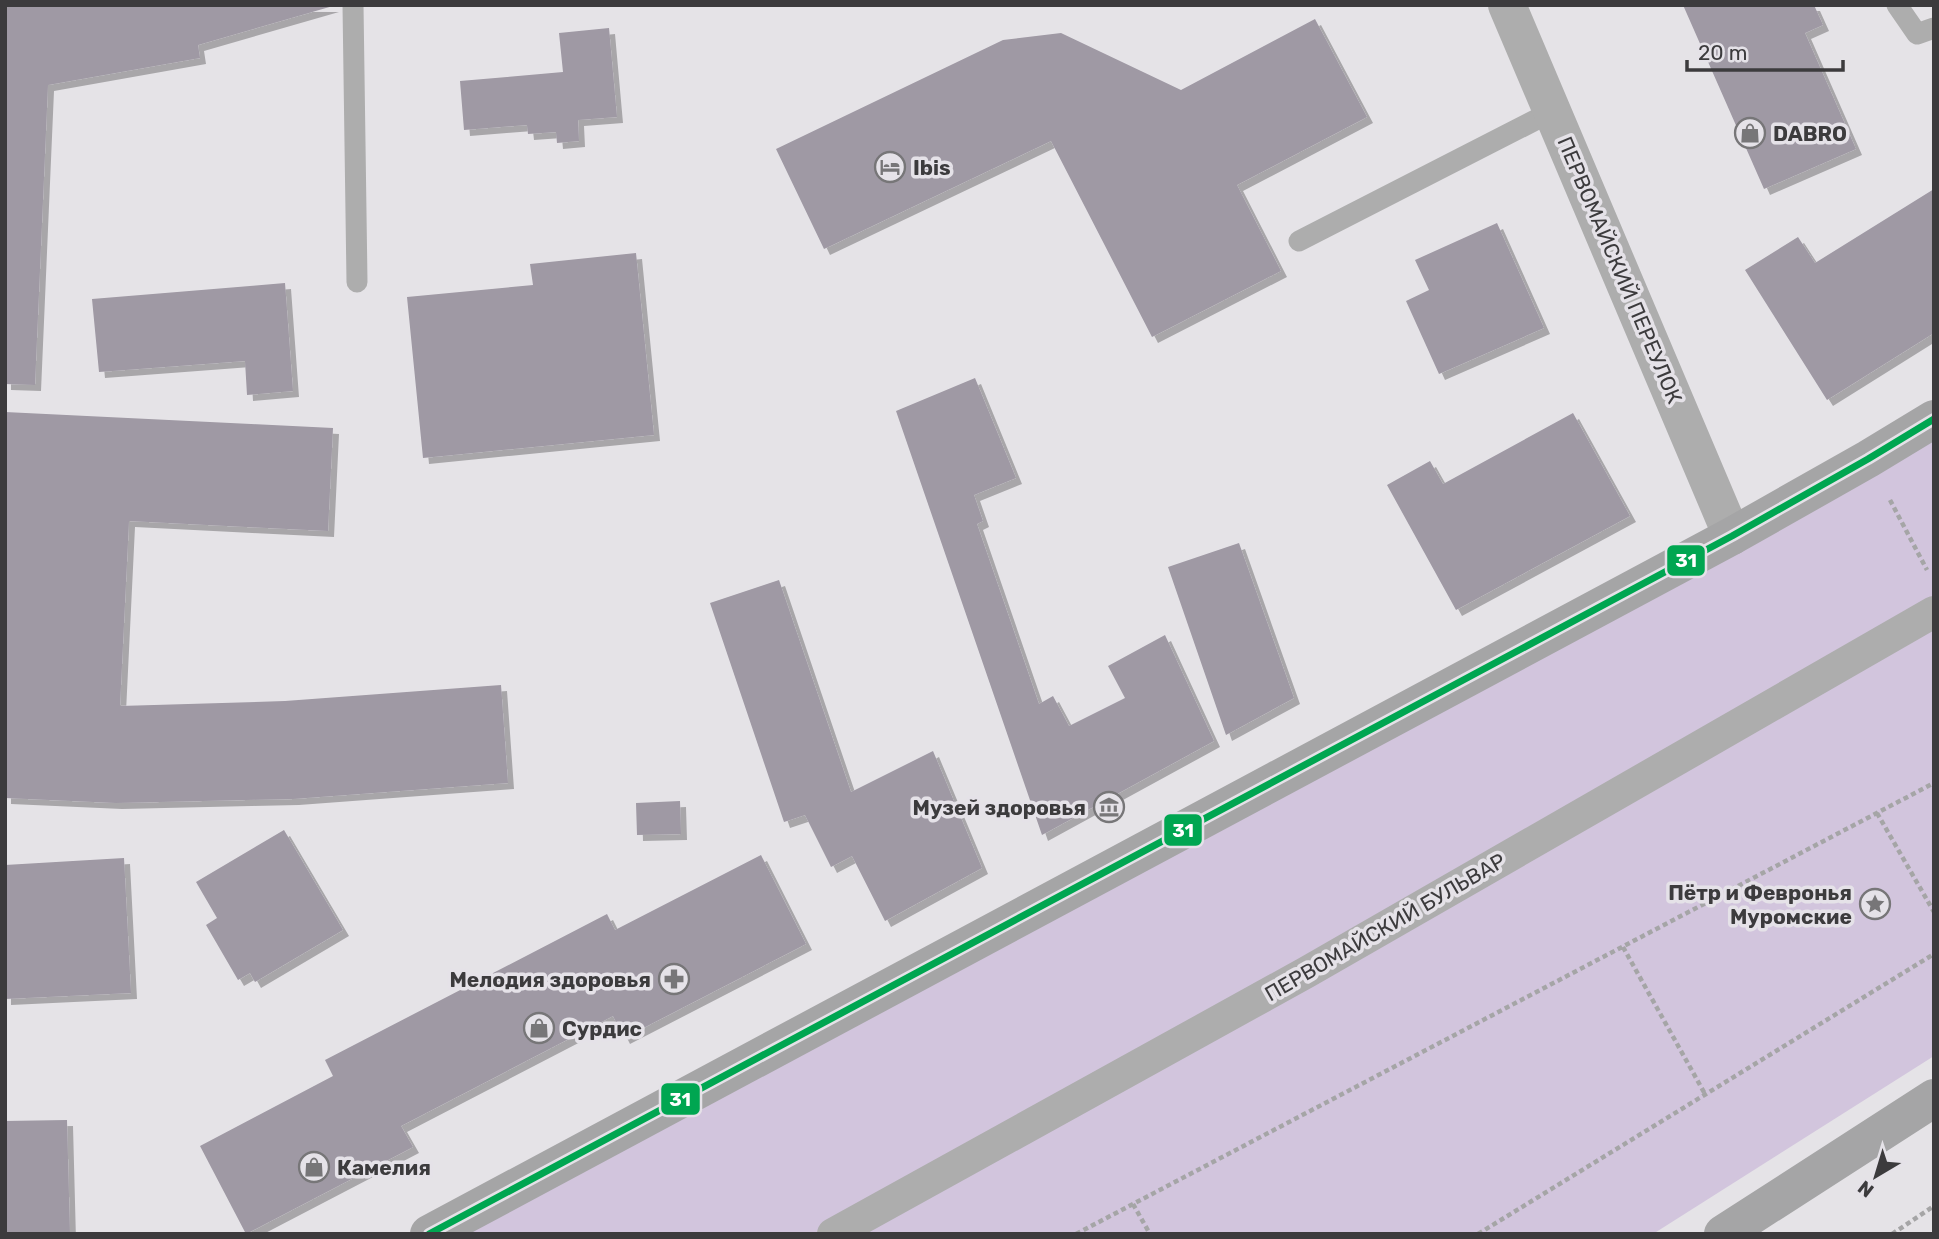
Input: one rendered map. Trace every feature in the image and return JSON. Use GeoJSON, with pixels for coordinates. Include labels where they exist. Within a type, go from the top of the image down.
{"type":"FeatureCollection","features":[{"type":"Feature","properties":{"kind":"main road"},"geometry":{"type":"LineString","coordinates":[[429,1234],[1732,536],[1934,419]]}},
{"type":"Feature","properties":{"kind":"main road"},"geometry":{"type":"LineString","coordinates":[[1723,1234],[1934,1098]]}},
{"type":"Feature","properties":{"kind":"street","name":"ПЕРВОМАЙСКИЙ ПЕРЕУЛОК"},"geometry":{"type":"LineString","coordinates":[[1507,5],[1732,536]]}},
{"type":"Feature","properties":{"kind":"street","name":"ПЕРВОМАЙСКИЙ БУЛЬВАР"},"geometry":{"type":"LineString","coordinates":[[833,1234],[1307,972],[1934,612]]}},
{"type":"Feature","properties":{"kind":"lane"},"geometry":{"type":"LineString","coordinates":[[353,5],[358,282]]}},
{"type":"Feature","properties":{"kind":"lane"},"geometry":{"type":"LineString","coordinates":[[1897,5],[1917,34],[1934,28]]}},
{"type":"Feature","properties":{"kind":"lane"},"geometry":{"type":"LineString","coordinates":[[1299,241],[1553,111]]}},
{"type":"Feature","properties":{"kind":"path"},"geometry":{"type":"LineString","coordinates":[[1868,459],[1927,570]]}},
{"type":"Feature","properties":{"kind":"path"},"geometry":{"type":"LineString","coordinates":[[1076,1234],[1934,783]]}},
{"type":"Feature","properties":{"kind":"path"},"geometry":{"type":"LineString","coordinates":[[1877,813],[1934,912]]}},
{"type":"Feature","properties":{"kind":"path"},"geometry":{"type":"LineString","coordinates":[[1623,947],[1706,1094]]}},
{"type":"Feature","properties":{"kind":"path"},"geometry":{"type":"LineString","coordinates":[[1478,1234],[1934,954]]}},
{"type":"Feature","properties":{"kind":"path"},"geometry":{"type":"LineString","coordinates":[[1133,1204],[1150,1234]]}},
{"type":"Feature","properties":{"kind":"path"},"geometry":{"type":"LineString","coordinates":[[1892,1234],[1934,1206]]}},
{"type":"Feature","properties":{"kind":"shaded area"},"geometry":{"type":"Polygon","coordinates":[[[1934,432],[1934,1056],[1653,1234],[457,1234],[1934,432]]]}},
{"type":"Feature","properties":{"kind":"building"},"geometry":{"type":"Polygon","coordinates":[[[5,5],[333,6],[198,45],[200,58],[48,85],[35,385],[5,384],[5,5]]]}},
{"type":"Feature","properties":{"kind":"building"},"geometry":{"type":"Polygon","coordinates":[[[1683,5],[1814,5],[1823,25],[1805,33],[1856,149],[1764,189],[1683,5]]]}},
{"type":"Feature","properties":{"kind":"building","name":"Ibis"},"geometry":{"type":"Polygon","coordinates":[[[1315,19],[1367,117],[1237,185],[1281,271],[1152,337],[1051,141],[824,249],[776,149],[1003,40],[1061,33],[1181,90],[1315,19]]]}},
{"type":"Feature","properties":{"kind":"building"},"geometry":{"type":"Polygon","coordinates":[[[609,28],[617,117],[578,120],[579,141],[557,143],[556,132],[528,134],[527,125],[464,130],[460,81],[563,72],[559,33],[609,28]]]}},
{"type":"Feature","properties":{"kind":"building"},"geometry":{"type":"Polygon","coordinates":[[[1934,189],[1934,333],[1827,400],[1745,270],[1798,237],[1815,263],[1934,189]]]}},
{"type":"Feature","properties":{"kind":"building"},"geometry":{"type":"Polygon","coordinates":[[[1497,223],[1544,328],[1439,374],[1406,301],[1429,290],[1415,260],[1497,223]]]}},
{"type":"Feature","properties":{"kind":"building"},"geometry":{"type":"Polygon","coordinates":[[[636,253],[654,435],[423,458],[407,297],[533,285],[530,264],[636,253]]]}},
{"type":"Feature","properties":{"kind":"building"},"geometry":{"type":"Polygon","coordinates":[[[285,283],[293,391],[247,395],[245,361],[99,372],[92,299],[285,283]]]}},
{"type":"Feature","properties":{"kind":"building"},"geometry":{"type":"Polygon","coordinates":[[[975,378],[1016,478],[974,495],[983,521],[977,524],[1039,704],[1053,696],[1069,726],[1125,698],[1108,666],[1165,635],[1214,741],[1042,835],[896,411],[975,378]]]}},
{"type":"Feature","properties":{"kind":"building"},"geometry":{"type":"Polygon","coordinates":[[[5,412],[333,428],[328,531],[129,521],[120,706],[285,701],[501,685],[508,783],[293,799],[116,803],[5,798],[5,412]]]}},
{"type":"Feature","properties":{"kind":"building"},"geometry":{"type":"Polygon","coordinates":[[[1573,413],[1630,516],[1456,610],[1387,485],[1430,461],[1443,484],[1573,413]]]}},
{"type":"Feature","properties":{"kind":"building"},"geometry":{"type":"Polygon","coordinates":[[[1239,543],[1294,698],[1226,735],[1168,567],[1239,543]]]}},
{"type":"Feature","properties":{"kind":"building"},"geometry":{"type":"Polygon","coordinates":[[[779,580],[851,792],[933,751],[982,868],[885,921],[852,856],[831,867],[805,815],[784,822],[710,603],[779,580]]]}},
{"type":"Feature","properties":{"kind":"building"},"geometry":{"type":"Polygon","coordinates":[[[680,801],[681,834],[637,835],[636,803],[680,801]]]}},
{"type":"Feature","properties":{"kind":"building"},"geometry":{"type":"Polygon","coordinates":[[[284,830],[343,930],[255,982],[250,973],[238,980],[206,925],[217,918],[196,882],[284,830]]]}},
{"type":"Feature","properties":{"kind":"building"},"geometry":{"type":"Polygon","coordinates":[[[761,855],[806,944],[624,1038],[613,1016],[401,1126],[413,1147],[246,1234],[200,1146],[333,1076],[325,1060],[607,914],[615,930],[761,855]]]}},
{"type":"Feature","properties":{"kind":"building"},"geometry":{"type":"Polygon","coordinates":[[[124,858],[131,993],[5,999],[5,865],[124,858]]]}},
{"type":"Feature","properties":{"kind":"building"},"geometry":{"type":"Polygon","coordinates":[[[67,1120],[70,1234],[5,1234],[5,1121],[67,1120]]]}},
{"type":"Feature","properties":{"kind":"transit line","name":"31"},"geometry":{"type":"LineString","coordinates":[[429,1234],[1732,536],[1934,419]]}},
{"type":"Feature","properties":{"kind":"place","name":"DABRO"},"geometry":{"type":"Point","coordinates":[1750,133]}},
{"type":"Feature","properties":{"kind":"place","name":"Ibis"},"geometry":{"type":"Point","coordinates":[890,167]}},
{"type":"Feature","properties":{"kind":"place","name":"Музей здоровья"},"geometry":{"type":"Point","coordinates":[1109,807]}},
{"type":"Feature","properties":{"kind":"place","name":"Пётр и Февронья Муромские"},"geometry":{"type":"Point","coordinates":[1875,904]}},
{"type":"Feature","properties":{"kind":"place","name":"Мелодия здоровья"},"geometry":{"type":"Point","coordinates":[674,979]}},
{"type":"Feature","properties":{"kind":"place","name":"Сурдис"},"geometry":{"type":"Point","coordinates":[539,1028]}},
{"type":"Feature","properties":{"kind":"place","name":"Камелия"},"geometry":{"type":"Point","coordinates":[314,1167]}}]}
